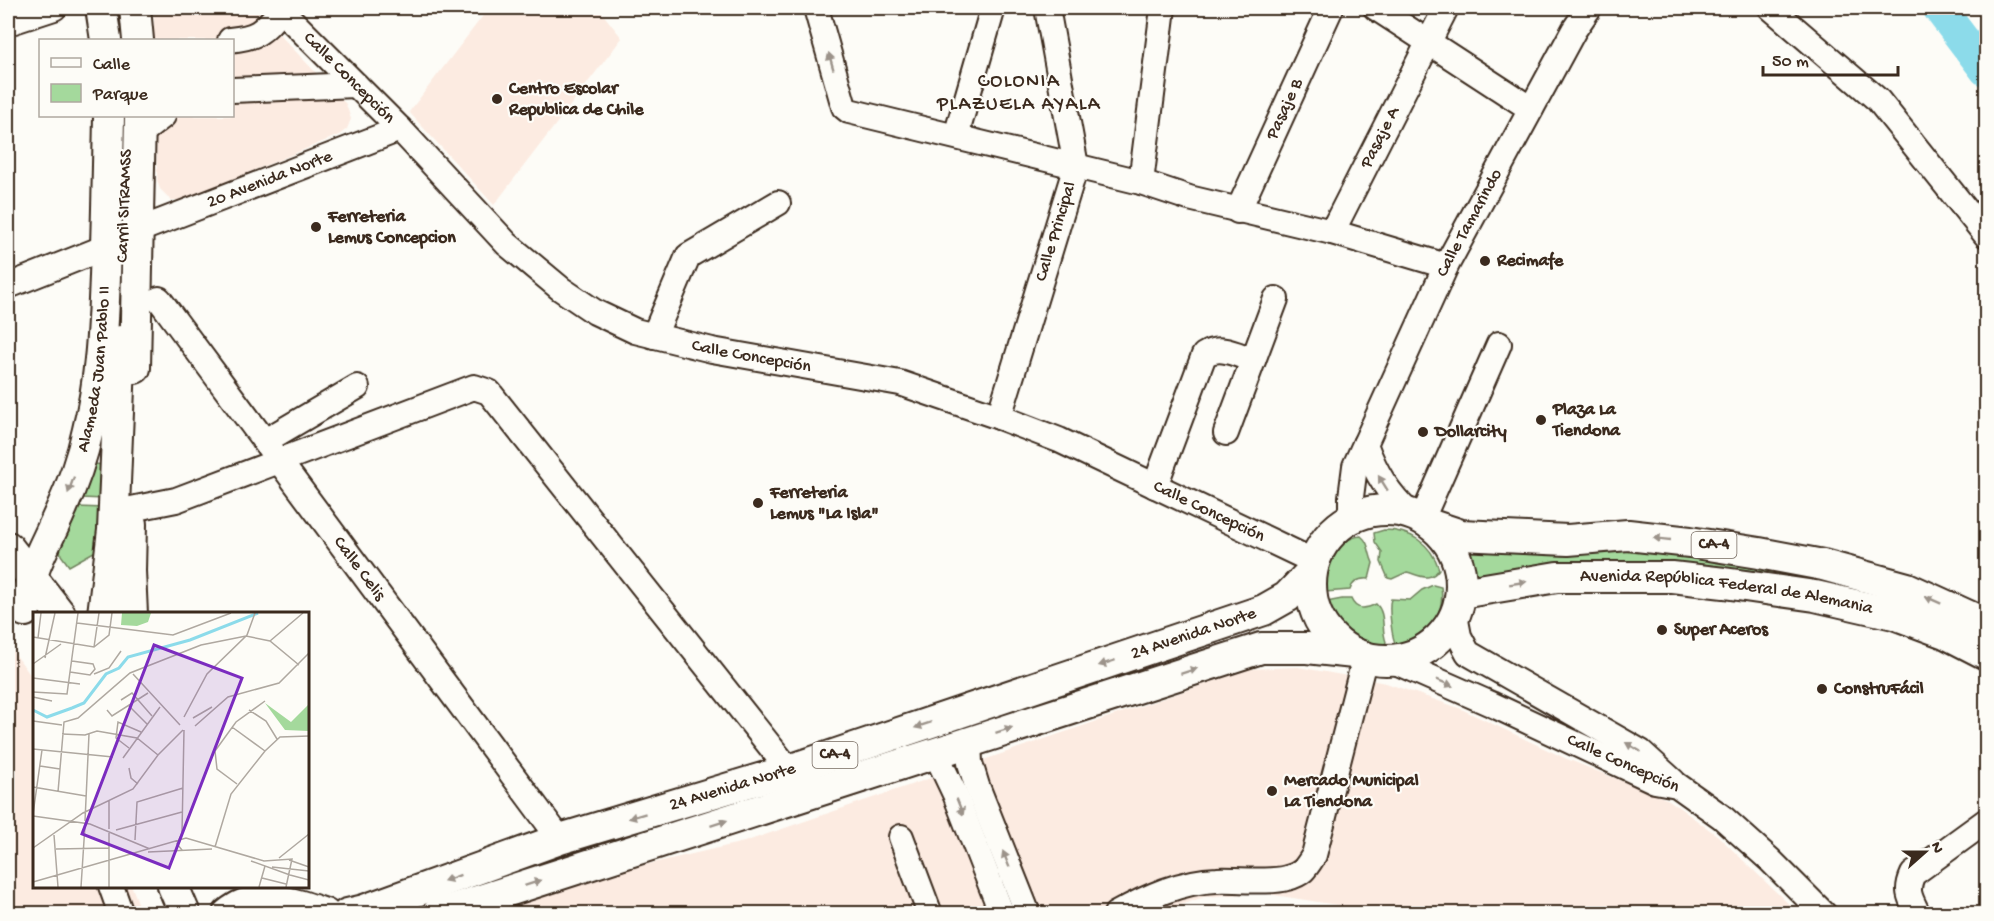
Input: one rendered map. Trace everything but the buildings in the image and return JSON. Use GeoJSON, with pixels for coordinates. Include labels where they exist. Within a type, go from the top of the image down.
{"type":"FeatureCollection","features":[{"type":"Feature","properties":{"kind":"main road"},"geometry":{"type":"LineString","coordinates":[[101,8],[106,39]]}},
{"type":"Feature","properties":{"kind":"main road"},"geometry":{"type":"LineString","coordinates":[[119,8],[123,39]]}},
{"type":"Feature","properties":{"kind":"main road"},"geometry":{"type":"LineString","coordinates":[[135,8],[138,39]]}},
{"type":"Feature","properties":{"kind":"main road","name":"Alameda Juan Pablo II"},"geometry":{"type":"LineString","coordinates":[[20,581],[40,553],[53,529],[70,489],[88,432],[100,367],[109,117]]}},
{"type":"Feature","properties":{"kind":"main road","name":"Alameda Juan Pablo II"},"geometry":{"type":"LineString","coordinates":[[132,612],[131,509],[143,120]]}},
{"type":"Feature","properties":{"kind":"main road","name":"Carril SITRAMSS"},"geometry":{"type":"LineString","coordinates":[[115,612],[111,574],[120,365],[143,120]]}},
{"type":"Feature","properties":{"kind":"main road","name":"CA-4"},"geometry":{"type":"LineString","coordinates":[[1313,567],[1327,539],[1351,519],[1381,510],[1421,520]]}},
{"type":"Feature","properties":{"kind":"main road"},"geometry":{"type":"LineString","coordinates":[[1421,520],[1441,534],[1455,555],[1459,571],[1458,604]]}},
{"type":"Feature","properties":{"kind":"main road","name":"Avenida República Federal de Alemania"},"geometry":{"type":"LineString","coordinates":[[1421,520],[1461,535],[1568,540],[1628,535],[1759,553],[1822,565],[1907,588],[1986,624]]}},
{"type":"Feature","properties":{"kind":"main road"},"geometry":{"type":"LineString","coordinates":[[8,547],[30,617]]}},
{"type":"Feature","properties":{"kind":"main road","name":"Carril SITRAMSS"},"geometry":{"type":"LineString","coordinates":[[103,612],[112,547]]}},
{"type":"Feature","properties":{"kind":"main road"},"geometry":{"type":"LineString","coordinates":[[1313,567],[1313,602],[1322,623],[1336,641],[1370,657]]}},
{"type":"Feature","properties":{"kind":"main road","name":"24 Avenida Norte"},"geometry":{"type":"LineString","coordinates":[[347,914],[364,910],[560,839],[789,770],[1264,610],[1287,597],[1313,567]]}},
{"type":"Feature","properties":{"kind":"main road","name":"Avenida República Federal de Alemania"},"geometry":{"type":"LineString","coordinates":[[1458,604],[1557,577],[1672,577],[1815,596],[1894,614],[1945,633],[1986,654]]}},
{"type":"Feature","properties":{"kind":"main road"},"geometry":{"type":"LineString","coordinates":[[20,581],[58,612]]}},
{"type":"Feature","properties":{"kind":"main road","name":"CA-4"},"geometry":{"type":"LineString","coordinates":[[1370,657],[1404,658],[1425,649],[1443,634],[1458,604]]}},
{"type":"Feature","properties":{"kind":"main road","name":"24 Avenida Norte"},"geometry":{"type":"LineString","coordinates":[[437,914],[1261,648],[1307,648],[1370,657]]}},
{"type":"Feature","properties":{"kind":"main road"},"geometry":{"type":"LineString","coordinates":[[174,888],[185,914]]}},
{"type":"Feature","properties":{"kind":"main road"},"geometry":{"type":"LineString","coordinates":[[192,888],[202,914]]}},
{"type":"Feature","properties":{"kind":"main road"},"geometry":{"type":"LineString","coordinates":[[228,914],[246,903],[284,900],[325,914]]}},
{"type":"Feature","properties":{"kind":"street"},"geometry":{"type":"LineString","coordinates":[[8,23],[54,8]]}},
{"type":"Feature","properties":{"kind":"street"},"geometry":{"type":"LineString","coordinates":[[956,136],[993,8]]}},
{"type":"Feature","properties":{"kind":"street","name":"Calle Principal"},"geometry":{"type":"LineString","coordinates":[[999,417],[1076,166],[1047,8]]}},
{"type":"Feature","properties":{"kind":"street"},"geometry":{"type":"LineString","coordinates":[[1141,182],[1163,8]]}},
{"type":"Feature","properties":{"kind":"street","name":"Pasaje B"},"geometry":{"type":"LineString","coordinates":[[1238,211],[1331,8]]}},
{"type":"Feature","properties":{"kind":"street"},"geometry":{"type":"LineString","coordinates":[[1376,8],[1530,109]]}},
{"type":"Feature","properties":{"kind":"street","name":"Pasaje A"},"geometry":{"type":"LineString","coordinates":[[1332,232],[1446,8]]}},
{"type":"Feature","properties":{"kind":"street","name":"Calle Tamarindo"},"geometry":{"type":"LineString","coordinates":[[1351,519],[1355,466],[1446,266],[1530,109],[1589,8]]}},
{"type":"Feature","properties":{"kind":"street"},"geometry":{"type":"LineString","coordinates":[[1770,8],[1878,100],[1986,235]]}},
{"type":"Feature","properties":{"kind":"street"},"geometry":{"type":"LineString","coordinates":[[234,40],[250,38],[260,32],[280,9]]}},
{"type":"Feature","properties":{"kind":"street","name":"Calle Concepción"},"geometry":{"type":"LineString","coordinates":[[280,9],[400,129],[507,244],[561,289],[595,312],[635,331],[654,336],[712,350],[900,383],[999,417],[1059,440],[1313,567]]}},
{"type":"Feature","properties":{"kind":"street"},"geometry":{"type":"LineString","coordinates":[[817,11],[844,107],[849,111],[1141,182],[1189,198],[1332,232],[1446,266]]}},
{"type":"Feature","properties":{"kind":"street"},"geometry":{"type":"LineString","coordinates":[[234,90],[356,85]]}},
{"type":"Feature","properties":{"kind":"street","name":"20 Avenida Norte"},"geometry":{"type":"LineString","coordinates":[[139,230],[400,129]]}},
{"type":"Feature","properties":{"kind":"street"},"geometry":{"type":"LineString","coordinates":[[654,336],[688,256],[778,203]]}},
{"type":"Feature","properties":{"kind":"street"},"geometry":{"type":"LineString","coordinates":[[8,286],[106,247]]}},
{"type":"Feature","properties":{"kind":"street","name":"Calle Celis"},"geometry":{"type":"LineString","coordinates":[[159,299],[560,839]]}},
{"type":"Feature","properties":{"kind":"street"},"geometry":{"type":"LineString","coordinates":[[1226,433],[1276,299]]}},
{"type":"Feature","properties":{"kind":"street"},"geometry":{"type":"LineString","coordinates":[[1365,444],[1382,482],[1392,496],[1421,520],[1499,344]]}},
{"type":"Feature","properties":{"kind":"street"},"geometry":{"type":"LineString","coordinates":[[1155,486],[1204,355],[1225,350],[1253,360]]}},
{"type":"Feature","properties":{"kind":"street"},"geometry":{"type":"LineString","coordinates":[[272,451],[357,387]]}},
{"type":"Feature","properties":{"kind":"street"},"geometry":{"type":"LineString","coordinates":[[131,509],[176,500],[272,451],[474,387],[489,392],[789,770]]}},
{"type":"Feature","properties":{"kind":"street"},"geometry":{"type":"LineString","coordinates":[[1458,604],[1459,636],[1468,652],[1641,752],[1677,785]]}},
{"type":"Feature","properties":{"kind":"street"},"geometry":{"type":"LineString","coordinates":[[1116,914],[1154,894],[1186,885],[1214,880],[1286,879],[1305,871],[1314,855],[1370,657]]}},
{"type":"Feature","properties":{"kind":"street","name":"Calle Concepción"},"geometry":{"type":"LineString","coordinates":[[1370,657],[1491,704],[1655,781],[1677,785],[1722,817],[1770,860],[1824,914]]}},
{"type":"Feature","properties":{"kind":"street"},"geometry":{"type":"LineString","coordinates":[[969,741],[970,763],[977,786],[1028,914]]}},
{"type":"Feature","properties":{"kind":"street"},"geometry":{"type":"LineString","coordinates":[[936,754],[955,794],[1002,914]]}},
{"type":"Feature","properties":{"kind":"street"},"geometry":{"type":"LineString","coordinates":[[1918,914],[1910,898],[1908,886],[1913,874],[1986,822]]}},
{"type":"Feature","properties":{"kind":"street"},"geometry":{"type":"LineString","coordinates":[[901,837],[930,914]]}},
{"type":"Feature","properties":{"kind":"street"},"geometry":{"type":"LineString","coordinates":[[112,888],[121,914]]}},
{"type":"Feature","properties":{"kind":"shaded area"},"geometry":{"type":"Polygon","coordinates":[[[154,8],[254,8],[346,104],[351,119],[347,129],[339,135],[183,200],[171,200],[160,189],[157,180],[156,117],[234,117],[234,39],[154,39],[154,8]]]}},
{"type":"Feature","properties":{"kind":"shaded area","name":"Centro Escolar Republica de Chile"},"geometry":{"type":"Polygon","coordinates":[[[489,8],[598,8],[622,38],[494,205],[409,112],[489,8]]]}},
{"type":"Feature","properties":{"kind":"shaded area"},"geometry":{"type":"Polygon","coordinates":[[[8,644],[33,679],[33,888],[132,888],[142,913],[8,913],[8,644]]]}},
{"type":"Feature","properties":{"kind":"shaded area","name":"Mercado Municipal La Tiendona"},"geometry":{"type":"Polygon","coordinates":[[[1298,667],[1386,683],[1459,708],[1567,759],[1669,800],[1718,836],[1798,913],[1367,914],[1337,905],[1261,893],[1204,897],[1155,914],[490,914],[610,873],[744,842],[1249,669],[1298,667]]]}},
{"type":"Feature","properties":{"kind":"green space"},"geometry":{"type":"Polygon","coordinates":[[[94,464],[106,465],[104,499],[82,498],[94,464]]]}},
{"type":"Feature","properties":{"kind":"green space"},"geometry":{"type":"Polygon","coordinates":[[[78,507],[104,508],[101,548],[69,566],[61,555],[60,549],[78,507]]]}},
{"type":"Feature","properties":{"kind":"green space"},"geometry":{"type":"Polygon","coordinates":[[[1384,530],[1411,535],[1425,545],[1439,569],[1436,573],[1428,577],[1407,572],[1392,579],[1388,578],[1381,562],[1382,552],[1375,542],[1374,533],[1384,530]]]}},
{"type":"Feature","properties":{"kind":"green space"},"geometry":{"type":"Polygon","coordinates":[[[1361,536],[1367,545],[1373,563],[1369,579],[1357,581],[1350,590],[1325,592],[1329,566],[1338,549],[1352,538],[1361,536]]]}},
{"type":"Feature","properties":{"kind":"green space"},"geometry":{"type":"Polygon","coordinates":[[[1614,545],[1747,556],[1925,606],[1476,578],[1470,555],[1473,549],[1614,545]]]}},
{"type":"Feature","properties":{"kind":"green space"},"geometry":{"type":"Polygon","coordinates":[[[1433,585],[1441,587],[1442,598],[1436,617],[1431,625],[1416,638],[1396,645],[1391,623],[1391,599],[1410,600],[1422,590],[1433,585]]]}},
{"type":"Feature","properties":{"kind":"green space"},"geometry":{"type":"Polygon","coordinates":[[[1351,599],[1356,606],[1362,608],[1376,604],[1382,617],[1386,642],[1384,646],[1364,645],[1355,641],[1340,628],[1326,602],[1351,599]]]}},
{"type":"Feature","properties":{"kind":"waterway"},"geometry":{"type":"LineString","coordinates":[[1939,8],[1986,70]]}},
{"type":"Feature","properties":{"kind":"place","name":"Centro Escolar Republica de Chile"},"geometry":{"type":"Point","coordinates":[497,99]}},
{"type":"Feature","properties":{"kind":"place","name":"Ferreteria Lemus Concepcion"},"geometry":{"type":"Point","coordinates":[316,227]}},
{"type":"Feature","properties":{"kind":"place","name":"Recimafe"},"geometry":{"type":"Point","coordinates":[1485,261]}},
{"type":"Feature","properties":{"kind":"place","name":"Plaza La Tiendona"},"geometry":{"type":"Point","coordinates":[1541,420]}},
{"type":"Feature","properties":{"kind":"place","name":"Dollarcity"},"geometry":{"type":"Point","coordinates":[1423,432]}},
{"type":"Feature","properties":{"kind":"place","name":"Ferreteria Lemus \"La Isla\""},"geometry":{"type":"Point","coordinates":[758,503]}},
{"type":"Feature","properties":{"kind":"place","name":"Super Aceros"},"geometry":{"type":"Point","coordinates":[1662,630]}},
{"type":"Feature","properties":{"kind":"place","name":"ConstruFácil"},"geometry":{"type":"Point","coordinates":[1822,689]}},
{"type":"Feature","properties":{"kind":"place","name":"Mercado Municipal La Tiendona"},"geometry":{"type":"Point","coordinates":[1272,791]}},
{"type":"Feature","properties":{"kind":"district","name":"COLONIA PLAZUELA AYALA"},"geometry":{"type":"Point","coordinates":[1019,94]}}]}
